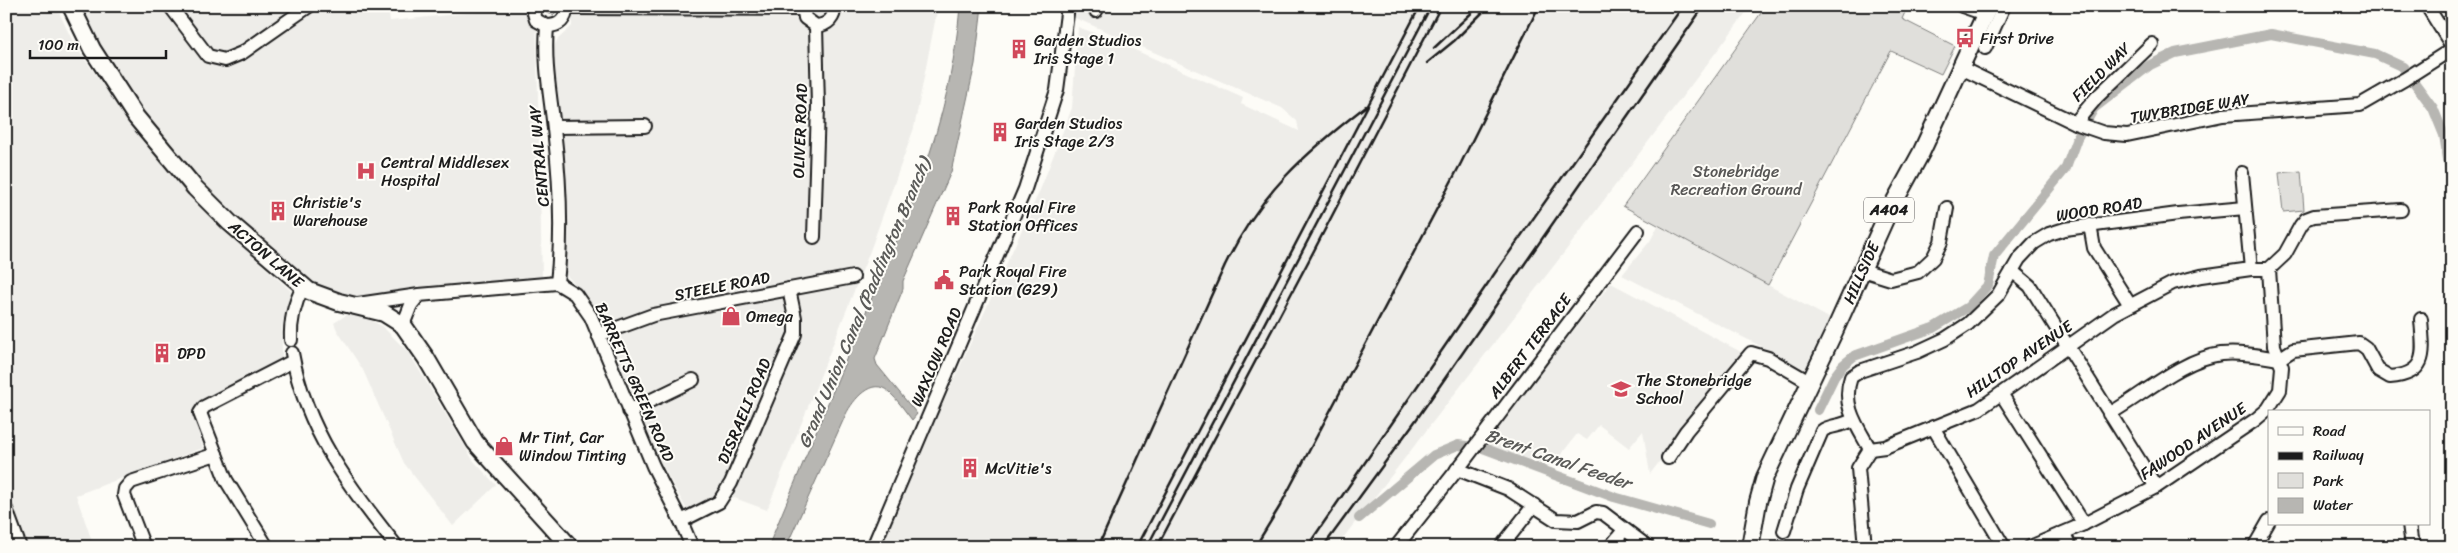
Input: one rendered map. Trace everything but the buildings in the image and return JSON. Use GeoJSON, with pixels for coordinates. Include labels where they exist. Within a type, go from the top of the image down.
{"type":"FeatureCollection","features":[{"type":"Feature","properties":{"kind":"main road","name":"ACTON LANE"},"geometry":{"type":"LineString","coordinates":[[71,6],[92,49],[136,117],[196,188],[230,223],[303,287],[320,297],[384,313],[403,325],[426,358],[475,442],[570,547]]}},
{"type":"Feature","properties":{"kind":"main road","name":"HILLSIDE"},"geometry":{"type":"LineString","coordinates":[[1750,547],[1758,502],[1765,478],[1811,383],[1886,217],[1920,153],[1987,10]]}},
{"type":"Feature","properties":{"kind":"street"},"geometry":{"type":"LineString","coordinates":[[170,6],[208,56],[225,60],[242,53],[309,6]]}},
{"type":"Feature","properties":{"kind":"street"},"geometry":{"type":"LineString","coordinates":[[532,6],[536,20],[547,26],[561,22],[567,7],[803,8],[805,18],[816,26],[827,24],[831,20],[834,6]]}},
{"type":"Feature","properties":{"kind":"street","name":"WAXLOW ROAD"},"geometry":{"type":"LineString","coordinates":[[873,547],[1025,189],[1057,90],[1068,6]]}},
{"type":"Feature","properties":{"kind":"street"},"geometry":{"type":"LineString","coordinates":[[1962,6],[1987,10]]}},
{"type":"Feature","properties":{"kind":"street"},"geometry":{"type":"LineString","coordinates":[[1985,48],[2004,6]]}},
{"type":"Feature","properties":{"kind":"street"},"geometry":{"type":"LineString","coordinates":[[2426,6],[2452,47]]}},
{"type":"Feature","properties":{"kind":"street","name":"CENTRAL WAY"},"geometry":{"type":"LineString","coordinates":[[547,26],[546,73],[554,127],[560,220],[560,253],[557,283]]}},
{"type":"Feature","properties":{"kind":"street","name":"OLIVER ROAD"},"geometry":{"type":"LineString","coordinates":[[814,237],[818,106],[816,26]]}},
{"type":"Feature","properties":{"kind":"street","name":"FIELD WAY"},"geometry":{"type":"LineString","coordinates":[[2081,125],[2096,97],[2152,44]]}},
{"type":"Feature","properties":{"kind":"street","name":"TWYBRIDGE WAY"},"geometry":{"type":"LineString","coordinates":[[1961,68],[2081,125],[2104,133],[2128,135],[2223,115],[2360,105],[2405,80],[2452,47]]}},
{"type":"Feature","properties":{"kind":"street"},"geometry":{"type":"LineString","coordinates":[[554,127],[645,126]]}},
{"type":"Feature","properties":{"kind":"street"},"geometry":{"type":"LineString","coordinates":[[2242,173],[2250,269]]}},
{"type":"Feature","properties":{"kind":"street"},"geometry":{"type":"LineString","coordinates":[[1862,270],[1891,279],[1918,272],[1933,258],[1941,242],[1947,208]]}},
{"type":"Feature","properties":{"kind":"street","name":"WOOD ROAD"},"geometry":{"type":"LineString","coordinates":[[1870,449],[1852,420],[1847,397],[1851,377],[1860,371],[1917,352],[1968,324],[1998,295],[2024,253],[2034,243],[2049,234],[2065,229],[2245,208]]}},
{"type":"Feature","properties":{"kind":"street"},"geometry":{"type":"LineString","coordinates":[[2269,269],[2285,254],[2306,219],[2314,216],[2402,210]]}},
{"type":"Feature","properties":{"kind":"street"},"geometry":{"type":"LineString","coordinates":[[2090,225],[2094,248],[2130,305]]}},
{"type":"Feature","properties":{"kind":"street","name":"ALBERT TERRACE"},"geometry":{"type":"LineString","coordinates":[[1396,547],[1475,447],[1638,231]]}},
{"type":"Feature","properties":{"kind":"street","name":"HILLTOP AVENUE"},"geometry":{"type":"LineString","coordinates":[[1870,449],[1885,447],[1979,409],[2002,395],[2067,346],[2130,305],[2186,279],[2250,269],[2269,269]]}},
{"type":"Feature","properties":{"kind":"street","name":"FAWOOD AVENUE"},"geometry":{"type":"LineString","coordinates":[[2030,547],[2084,524],[2156,487],[2255,420],[2268,409],[2280,390],[2282,367],[2274,346],[2269,269]]}},
{"type":"Feature","properties":{"kind":"street"},"geometry":{"type":"LineString","coordinates":[[2012,271],[2030,286],[2156,487]]}},
{"type":"Feature","properties":{"kind":"street","name":"STEELE ROAD"},"geometry":{"type":"LineString","coordinates":[[598,335],[653,315],[853,277]]}},
{"type":"Feature","properties":{"kind":"street"},"geometry":{"type":"LineString","coordinates":[[353,305],[420,295],[557,283]]}},
{"type":"Feature","properties":{"kind":"street","name":"BARRETTS GREEN ROAD"},"geometry":{"type":"LineString","coordinates":[[557,283],[575,294],[584,305],[629,410],[692,547]]}},
{"type":"Feature","properties":{"kind":"street"},"geometry":{"type":"LineString","coordinates":[[303,287],[296,300],[292,318],[292,351],[310,415],[320,440],[348,483],[397,547]]}},
{"type":"Feature","properties":{"kind":"street","name":"DISRAELI ROAD"},"geometry":{"type":"LineString","coordinates":[[681,521],[718,502],[731,483],[795,334],[795,318],[790,289]]}},
{"type":"Feature","properties":{"kind":"street"},"geometry":{"type":"LineString","coordinates":[[403,325],[411,305],[420,295]]}},
{"type":"Feature","properties":{"kind":"street"},"geometry":{"type":"LineString","coordinates":[[2109,414],[2189,364],[2220,354],[2238,353],[2279,359],[2293,350],[2359,344],[2366,348],[2378,370],[2390,377],[2406,375],[2420,364],[2424,353],[2421,319]]}},
{"type":"Feature","properties":{"kind":"street"},"geometry":{"type":"LineString","coordinates":[[266,547],[237,502],[226,480],[201,417],[202,409],[292,351]]}},
{"type":"Feature","properties":{"kind":"street"},"geometry":{"type":"LineString","coordinates":[[1668,458],[1686,431],[1750,353],[1768,358],[1811,383]]}},
{"type":"Feature","properties":{"kind":"street"},"geometry":{"type":"LineString","coordinates":[[629,410],[693,380]]}},
{"type":"Feature","properties":{"kind":"street"},"geometry":{"type":"LineString","coordinates":[[2002,395],[2084,524]]}},
{"type":"Feature","properties":{"kind":"street"},"geometry":{"type":"LineString","coordinates":[[1784,531],[1797,489],[1822,431],[1827,428],[1842,427],[1852,420]]}},
{"type":"Feature","properties":{"kind":"street"},"geometry":{"type":"LineString","coordinates":[[1933,427],[2004,547]]}},
{"type":"Feature","properties":{"kind":"street"},"geometry":{"type":"LineString","coordinates":[[1865,547],[1858,468],[1870,449]]}},
{"type":"Feature","properties":{"kind":"street"},"geometry":{"type":"LineString","coordinates":[[144,547],[124,495],[126,485],[216,454]]}},
{"type":"Feature","properties":{"kind":"street"},"geometry":{"type":"LineString","coordinates":[[1457,469],[1508,489],[1556,520],[1578,521],[1596,512],[1603,513],[1648,547]]}},
{"type":"Feature","properties":{"kind":"street"},"geometry":{"type":"LineString","coordinates":[[1501,547],[1534,505]]}},
{"type":"Feature","properties":{"kind":"street"},"geometry":{"type":"LineString","coordinates":[[6,509],[20,547]]}},
{"type":"Feature","properties":{"kind":"street"},"geometry":{"type":"LineString","coordinates":[[2254,547],[2268,523]]}},
{"type":"Feature","properties":{"kind":"street"},"geometry":{"type":"LineString","coordinates":[[2410,526],[2411,539],[2416,547]]}},
{"type":"Feature","properties":{"kind":"street"},"geometry":{"type":"LineString","coordinates":[[1610,547],[1624,530]]}},
{"type":"Feature","properties":{"kind":"street"},"geometry":{"type":"LineString","coordinates":[[2064,533],[2070,547]]}},
{"type":"Feature","properties":{"kind":"shaded area"},"geometry":{"type":"Polygon","coordinates":[[[6,6],[56,6],[74,44],[138,135],[225,231],[291,291],[282,326],[282,360],[203,401],[195,421],[203,448],[76,495],[94,547],[6,547],[6,6]]]}},
{"type":"Feature","properties":{"kind":"shaded area","name":"Central Middlesex Hospital"},"geometry":{"type":"Polygon","coordinates":[[[77,6],[388,6],[390,21],[536,6],[542,277],[355,298],[301,285],[150,126],[93,38],[77,6]]]}},
{"type":"Feature","properties":{"kind":"shaded area"},"geometry":{"type":"Polygon","coordinates":[[[571,6],[938,6],[914,128],[870,251],[767,510],[729,496],[687,510],[636,417],[587,296],[565,274],[549,56],[558,39],[572,26],[571,6]]]}},
{"type":"Feature","properties":{"kind":"shaded area"},"geometry":{"type":"Polygon","coordinates":[[[1073,6],[1751,6],[1570,245],[1336,547],[881,547],[926,441],[1040,190],[1072,108],[1078,27],[1110,39],[1243,98],[1241,104],[1299,131],[1297,121],[1282,108],[1073,17],[1073,6]]]}},
{"type":"Feature","properties":{"kind":"shaded area"},"geometry":{"type":"Polygon","coordinates":[[[1658,226],[1829,318],[1805,369],[1622,275],[1650,241],[1658,226]]]}},
{"type":"Feature","properties":{"kind":"shaded area","name":"The Stonebridge School"},"geometry":{"type":"Polygon","coordinates":[[[1611,283],[1743,353],[1650,474],[1643,431],[1629,448],[1599,425],[1587,440],[1577,434],[1554,464],[1549,466],[1484,444],[1611,283]]]}},
{"type":"Feature","properties":{"kind":"shaded area"},"geometry":{"type":"Polygon","coordinates":[[[348,314],[370,320],[382,326],[409,353],[473,460],[496,485],[453,526],[404,463],[363,370],[337,330],[334,323],[348,314]]]}},
{"type":"Feature","properties":{"kind":"green space"},"geometry":{"type":"Polygon","coordinates":[[[543,6],[558,6],[558,10],[553,15],[544,12],[543,6]]]}},
{"type":"Feature","properties":{"kind":"green space","name":"Stonebridge Recreation Ground"},"geometry":{"type":"Polygon","coordinates":[[[1766,6],[1899,6],[1906,10],[1902,19],[1955,46],[1941,74],[1891,51],[1768,285],[1623,206],[1766,6]]]}},
{"type":"Feature","properties":{"kind":"green space"},"geometry":{"type":"Polygon","coordinates":[[[2301,171],[2304,210],[2283,212],[2279,173],[2301,171]]]}},
{"type":"Feature","properties":{"kind":"water"},"geometry":{"type":"Polygon","coordinates":[[[960,6],[982,6],[975,64],[951,172],[903,281],[903,289],[875,359],[877,365],[917,414],[912,420],[895,398],[883,388],[870,388],[858,397],[846,414],[786,547],[768,547],[926,165],[940,120],[950,75],[960,6]]]}},
{"type":"Feature","properties":{"kind":"waterway","name":"Brent Canal Feeder"},"geometry":{"type":"LineString","coordinates":[[1818,410],[1834,377],[1843,365],[1854,356],[1933,328],[1968,307],[1988,285],[1994,256],[2066,168],[2077,138],[2094,108],[2150,65],[2175,53],[2271,34],[2375,54],[2403,67],[2433,108],[2444,135],[2452,184]]}},
{"type":"Feature","properties":{"kind":"waterway","name":"Brent Canal Feeder"},"geometry":{"type":"LineString","coordinates":[[1359,518],[1434,455],[1458,445],[1483,448],[1614,497],[1709,524]]}},
{"type":"Feature","properties":{"kind":"railway"},"geometry":{"type":"LineString","coordinates":[[1137,547],[1420,6]]}},
{"type":"Feature","properties":{"kind":"railway"},"geometry":{"type":"LineString","coordinates":[[1147,547],[1431,6]]}},
{"type":"Feature","properties":{"kind":"railway"},"geometry":{"type":"LineString","coordinates":[[1157,547],[1441,6]]}},
{"type":"Feature","properties":{"kind":"railway"},"geometry":{"type":"LineString","coordinates":[[1434,48],[1479,6]]}},
{"type":"Feature","properties":{"kind":"railway"},"geometry":{"type":"LineString","coordinates":[[1427,63],[1454,41],[1489,6]]}},
{"type":"Feature","properties":{"kind":"railway"},"geometry":{"type":"LineString","coordinates":[[1255,547],[1280,506],[1461,163],[1539,6]]}},
{"type":"Feature","properties":{"kind":"railway"},"geometry":{"type":"LineString","coordinates":[[1307,547],[1497,270],[1683,6]]}},
{"type":"Feature","properties":{"kind":"railway"},"geometry":{"type":"LineString","coordinates":[[1323,547],[1416,420],[1704,6]]}},
{"type":"Feature","properties":{"kind":"railway"},"geometry":{"type":"LineString","coordinates":[[1098,547],[1225,265],[1239,239],[1253,216],[1285,176],[1322,141],[1366,106]]}},
{"type":"Feature","properties":{"kind":"place","name":"First Drive"},"geometry":{"type":"Point","coordinates":[1965,38]}},
{"type":"Feature","properties":{"kind":"place","name":"Garden Studios Iris Stage 1"},"geometry":{"type":"Point","coordinates":[1019,49]}},
{"type":"Feature","properties":{"kind":"place","name":"Garden Studios Iris Stage 2/3"},"geometry":{"type":"Point","coordinates":[1000,132]}},
{"type":"Feature","properties":{"kind":"place","name":"Central Middlesex Hospital"},"geometry":{"type":"Point","coordinates":[366,171]}},
{"type":"Feature","properties":{"kind":"place","name":"Christie's Warehouse"},"geometry":{"type":"Point","coordinates":[278,211]}},
{"type":"Feature","properties":{"kind":"place","name":"Park Royal Fire Station Offices"},"geometry":{"type":"Point","coordinates":[953,216]}},
{"type":"Feature","properties":{"kind":"place","name":"Park Royal Fire Station (G29)"},"geometry":{"type":"Point","coordinates":[944,280]}},
{"type":"Feature","properties":{"kind":"place","name":"Omega"},"geometry":{"type":"Point","coordinates":[731,316]}},
{"type":"Feature","properties":{"kind":"place","name":"DPD"},"geometry":{"type":"Point","coordinates":[162,353]}},
{"type":"Feature","properties":{"kind":"place","name":"The Stonebridge School"},"geometry":{"type":"Point","coordinates":[1621,389]}},
{"type":"Feature","properties":{"kind":"place","name":"Mr Tint, Car Window Tinting"},"geometry":{"type":"Point","coordinates":[504,446]}},
{"type":"Feature","properties":{"kind":"place","name":"McVitie's"},"geometry":{"type":"Point","coordinates":[970,468]}},
{"type":"Feature","properties":{"kind":"water label","name":"Grand Union Canal (Paddington Branch)"},"geometry":{"type":"Point","coordinates":[864,303]}}]}
